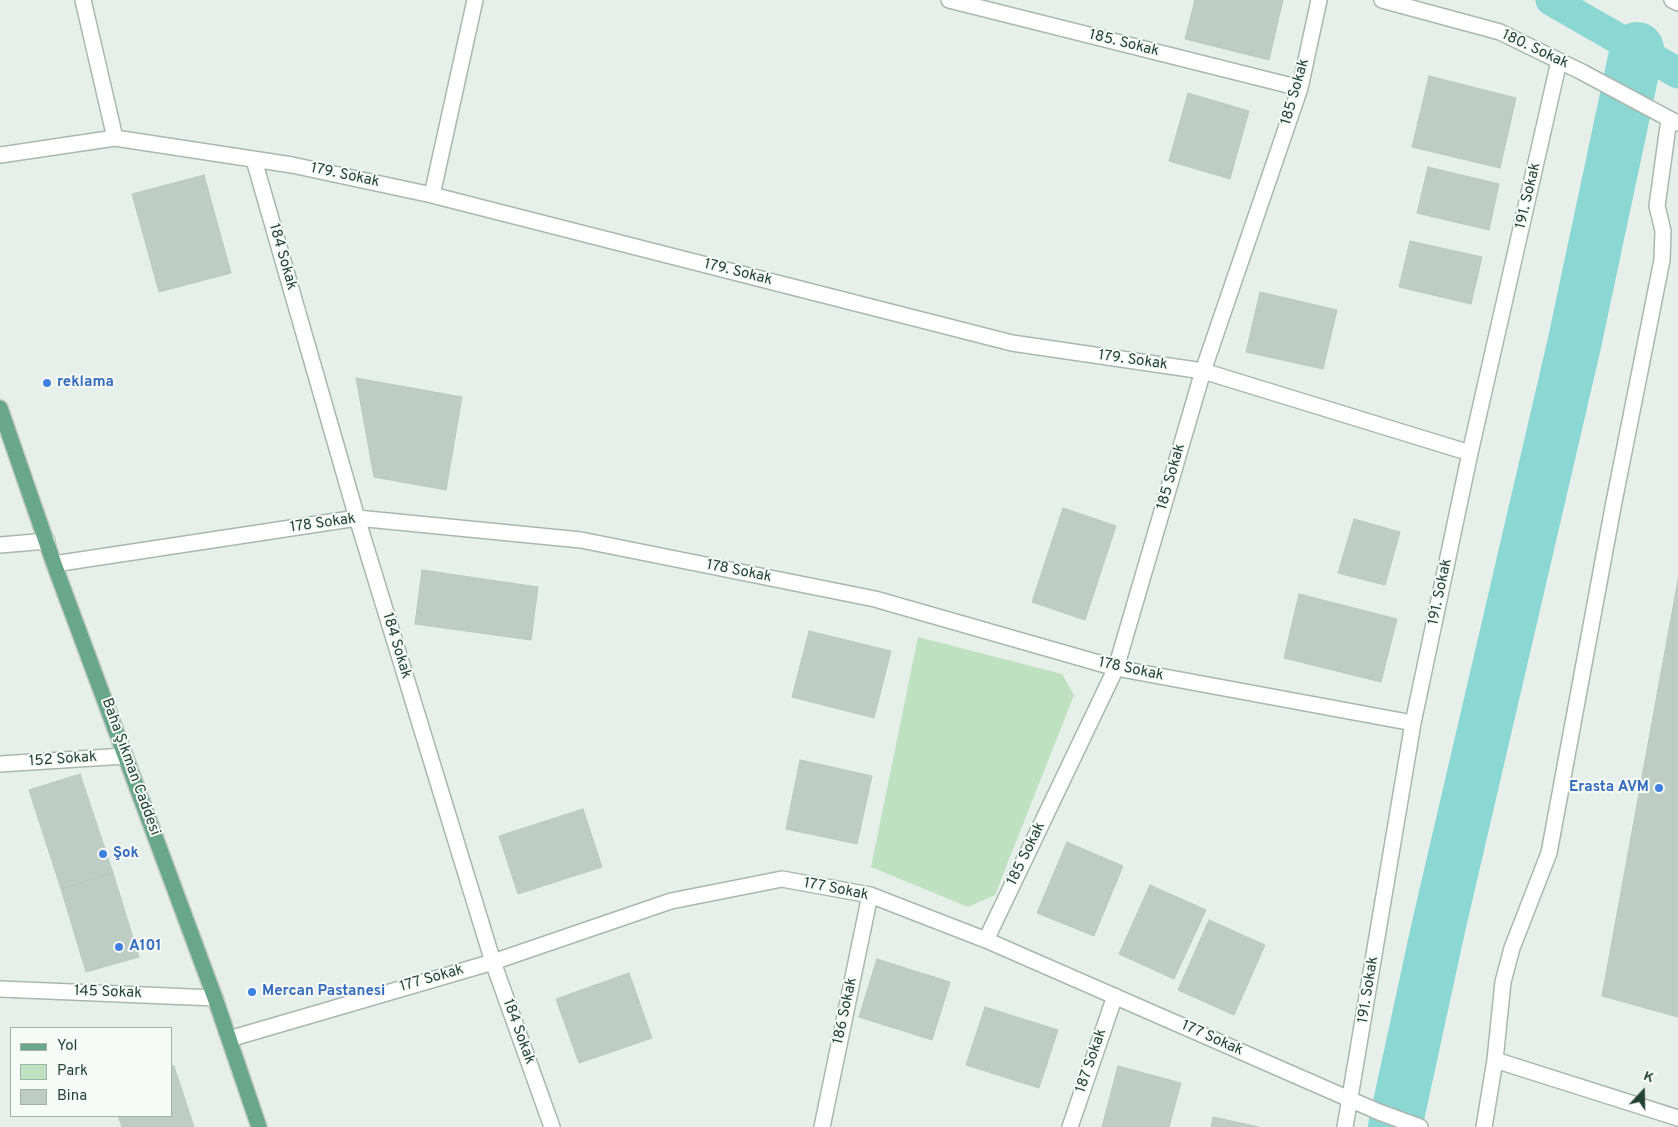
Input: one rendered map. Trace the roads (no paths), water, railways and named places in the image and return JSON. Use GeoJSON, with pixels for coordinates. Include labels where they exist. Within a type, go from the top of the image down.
{"type":"FeatureCollection","features":[{"type":"Feature","properties":{"kind":"main road","name":"Baha Şıkman Caddesi"},"geometry":{"type":"LineString","coordinates":[[0,408],[54,564],[215,998],[258,1127]]}},
{"type":"Feature","properties":{"kind":"street"},"geometry":{"type":"LineString","coordinates":[[83,0],[115,138]]}},
{"type":"Feature","properties":{"kind":"street"},"geometry":{"type":"LineString","coordinates":[[432,195],[475,0]]}},
{"type":"Feature","properties":{"kind":"street","name":"185. Sokak"},"geometry":{"type":"LineString","coordinates":[[948,0],[1300,88]]}},
{"type":"Feature","properties":{"kind":"street","name":"185 Sokak"},"geometry":{"type":"LineString","coordinates":[[986,940],[1116,668],[1203,371],[1300,88],[1319,0]]}},
{"type":"Feature","properties":{"kind":"street","name":"180. Sokak"},"geometry":{"type":"LineString","coordinates":[[1382,0],[1500,32],[1582,72],[1668,118]]}},
{"type":"Feature","properties":{"kind":"street"},"geometry":{"type":"LineString","coordinates":[[1672,0],[1678,3]]}},
{"type":"Feature","properties":{"kind":"street","name":"191. Sokak"},"geometry":{"type":"LineString","coordinates":[[1345,1127],[1413,723],[1470,453],[1560,61]]}},
{"type":"Feature","properties":{"kind":"street"},"geometry":{"type":"LineString","coordinates":[[1484,1127],[1503,982],[1512,948],[1549,853],[1662,260],[1663,231],[1657,206],[1668,118]]}},
{"type":"Feature","properties":{"kind":"street","name":"179. Sokak"},"geometry":{"type":"LineString","coordinates":[[0,155],[115,138],[292,165],[432,195],[1012,343],[1203,371],[1470,453]]}},
{"type":"Feature","properties":{"kind":"street","name":"184 Sokak"},"geometry":{"type":"LineString","coordinates":[[254,160],[357,518],[493,962],[552,1127]]}},
{"type":"Feature","properties":{"kind":"street","name":"178 Sokak"},"geometry":{"type":"LineString","coordinates":[[54,564],[357,518],[590,542],[875,599],[1116,668],[1413,723]]}},
{"type":"Feature","properties":{"kind":"street"},"geometry":{"type":"LineString","coordinates":[[0,545],[47,541]]}},
{"type":"Feature","properties":{"kind":"street","name":"152 Sokak"},"geometry":{"type":"LineString","coordinates":[[0,764],[125,756]]}},
{"type":"Feature","properties":{"kind":"street","name":"177 Sokak"},"geometry":{"type":"LineString","coordinates":[[229,1038],[493,962],[671,901],[782,879],[870,895],[986,940],[1350,1100],[1420,1127]]}},
{"type":"Feature","properties":{"kind":"street","name":"186 Sokak"},"geometry":{"type":"LineString","coordinates":[[822,1127],[870,895]]}},
{"type":"Feature","properties":{"kind":"street","name":"145 Sokak"},"geometry":{"type":"LineString","coordinates":[[0,989],[215,998]]}},
{"type":"Feature","properties":{"kind":"street","name":"187 Sokak"},"geometry":{"type":"LineString","coordinates":[[1070,1127],[1115,996]]}},
{"type":"Feature","properties":{"kind":"street"},"geometry":{"type":"LineString","coordinates":[[1494,1060],[1678,1118]]}},
{"type":"Feature","properties":{"kind":"waterway"},"geometry":{"type":"LineString","coordinates":[[1551,0],[1678,73]]}},
{"type":"Feature","properties":{"kind":"waterway"},"geometry":{"type":"LineString","coordinates":[[1395,1127],[1438,929],[1574,345],[1637,49]]}},
{"type":"Feature","properties":{"kind":"place","name":"reklama"},"geometry":{"type":"Point","coordinates":[47,383]}},
{"type":"Feature","properties":{"kind":"place","name":"Erasta AVM"},"geometry":{"type":"Point","coordinates":[1659,788]}},
{"type":"Feature","properties":{"kind":"place","name":"Şok"},"geometry":{"type":"Point","coordinates":[103,854]}},
{"type":"Feature","properties":{"kind":"place","name":"A101"},"geometry":{"type":"Point","coordinates":[119,947]}},
{"type":"Feature","properties":{"kind":"place","name":"Mercan Pastanesi"},"geometry":{"type":"Point","coordinates":[252,992]}}]}
